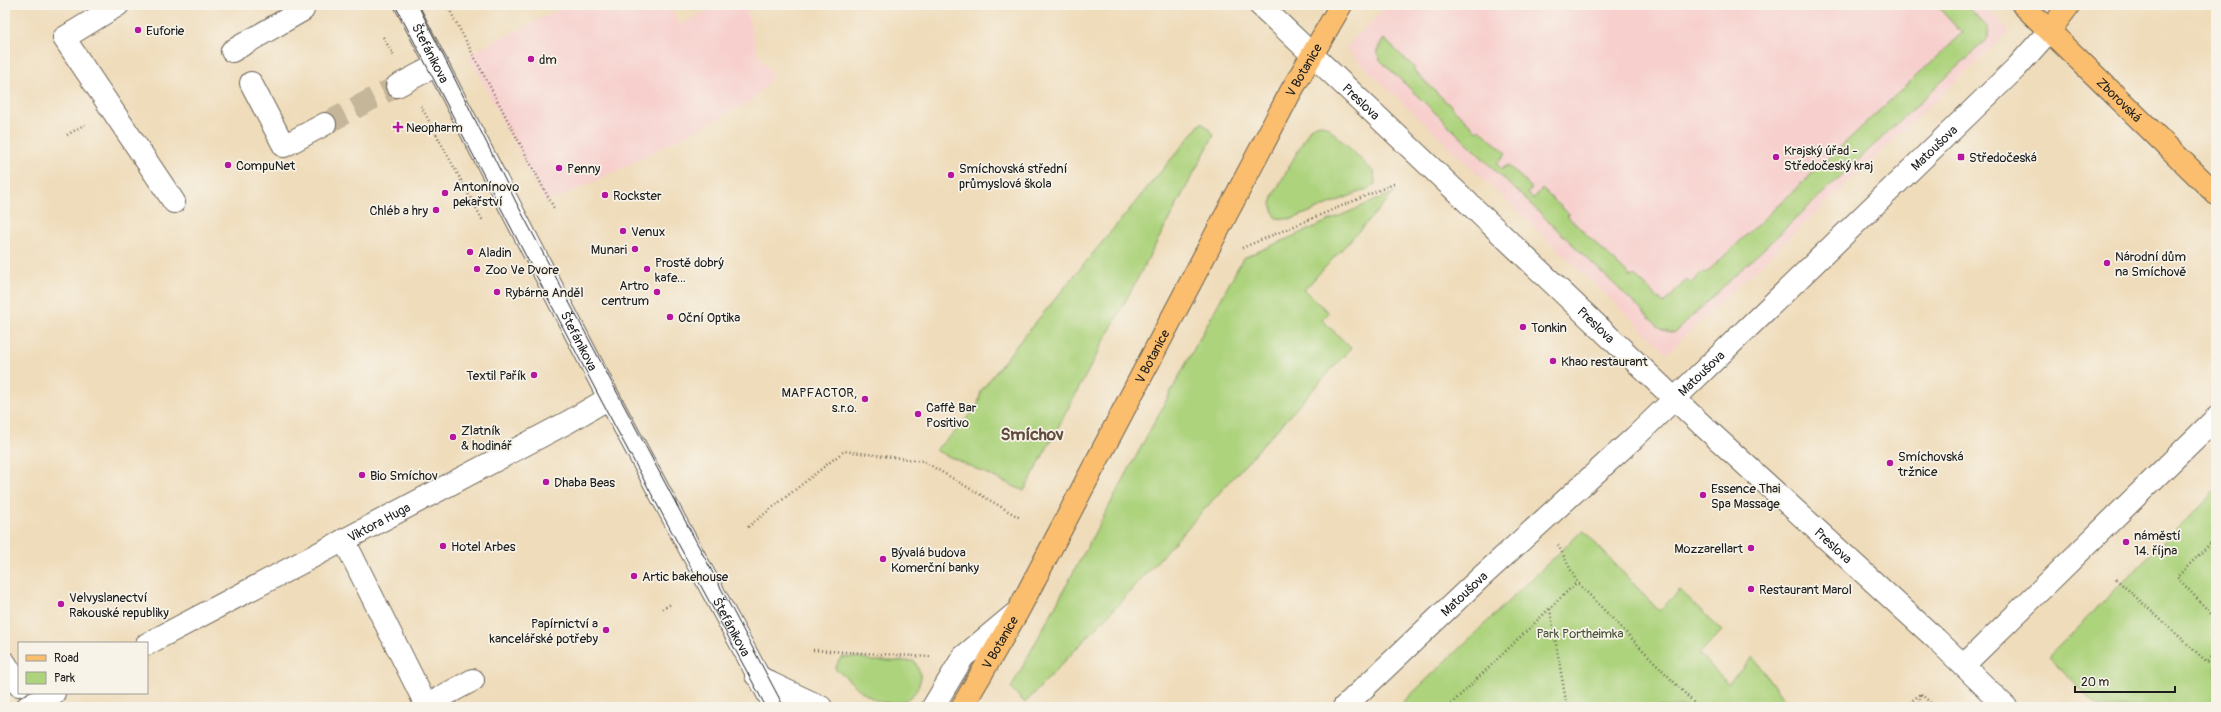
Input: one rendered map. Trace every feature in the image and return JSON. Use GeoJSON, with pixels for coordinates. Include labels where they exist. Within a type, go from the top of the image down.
{"type":"FeatureCollection","features":[{"type":"Feature","properties":{"kind":"main road","name":"V Botanice"},"geometry":{"type":"LineString","coordinates":[[962,707],[1018,611],[1290,93],[1341,5]]}},
{"type":"Feature","properties":{"kind":"main road","name":"Zborovská"},"geometry":{"type":"LineString","coordinates":[[2023,5],[2216,194]]}},
{"type":"Feature","properties":{"kind":"main road"},"geometry":{"type":"LineString","coordinates":[[2050,30],[2069,5]]}},
{"type":"Feature","properties":{"kind":"street"},"geometry":{"type":"LineString","coordinates":[[118,5],[64,38],[174,202]]}},
{"type":"Feature","properties":{"kind":"street","name":"Štefánikova"},"geometry":{"type":"LineString","coordinates":[[406,5],[609,398],[775,707]]}},
{"type":"Feature","properties":{"kind":"street","name":"Preslova"},"geometry":{"type":"LineString","coordinates":[[1260,5],[1674,399],[1964,665],[2006,707]]}},
{"type":"Feature","properties":{"kind":"street"},"geometry":{"type":"LineString","coordinates":[[232,51],[303,10]]}},
{"type":"Feature","properties":{"kind":"street","name":"Matoušova"},"geometry":{"type":"LineString","coordinates":[[1344,707],[1474,583],[1674,399],[2016,68],[2050,30]]}},
{"type":"Feature","properties":{"kind":"street"},"geometry":{"type":"LineString","coordinates":[[402,84],[437,65]]}},
{"type":"Feature","properties":{"kind":"street"},"geometry":{"type":"LineString","coordinates":[[251,83],[284,146],[325,124]]}},
{"type":"Feature","properties":{"kind":"street","name":"Viktora Huga"},"geometry":{"type":"LineString","coordinates":[[148,643],[568,422],[609,398]]}},
{"type":"Feature","properties":{"kind":"street"},"geometry":{"type":"LineString","coordinates":[[1964,665],[2216,418]]}},
{"type":"Feature","properties":{"kind":"street"},"geometry":{"type":"LineString","coordinates":[[344,540],[426,705],[473,680]]}},
{"type":"Feature","properties":{"kind":"street"},"geometry":{"type":"LineString","coordinates":[[933,707],[963,657],[1018,611]]}},
{"type":"Feature","properties":{"kind":"street"},"geometry":{"type":"LineString","coordinates":[[5,663],[18,683]]}},
{"type":"Feature","properties":{"kind":"street"},"geometry":{"type":"LineString","coordinates":[[756,674],[770,683],[821,707]]}},
{"type":"Feature","properties":{"kind":"street"},"geometry":{"type":"LineString","coordinates":[[29,703],[52,694]]}},
{"type":"Feature","properties":{"kind":"path"},"geometry":{"type":"LineString","coordinates":[[447,5],[555,210]]}},
{"type":"Feature","properties":{"kind":"path"},"geometry":{"type":"LineString","coordinates":[[383,37],[402,84],[483,221]]}},
{"type":"Feature","properties":{"kind":"path"},"geometry":{"type":"LineString","coordinates":[[67,135],[75,130]]}},
{"type":"Feature","properties":{"kind":"path"},"geometry":{"type":"LineString","coordinates":[[1239,249],[1396,183]]}},
{"type":"Feature","properties":{"kind":"path"},"geometry":{"type":"LineString","coordinates":[[748,527],[844,451],[923,461],[1020,518]]}},
{"type":"Feature","properties":{"kind":"path"},"geometry":{"type":"LineString","coordinates":[[2216,538],[2177,577],[2216,619]]}},
{"type":"Feature","properties":{"kind":"path"},"geometry":{"type":"LineString","coordinates":[[1556,543],[1562,550],[1577,582],[1698,707]]}},
{"type":"Feature","properties":{"kind":"path"},"geometry":{"type":"LineString","coordinates":[[2116,579],[2216,670]]}},
{"type":"Feature","properties":{"kind":"path"},"geometry":{"type":"LineString","coordinates":[[1448,707],[1577,582]]}},
{"type":"Feature","properties":{"kind":"path"},"geometry":{"type":"LineString","coordinates":[[662,609],[671,604]]}},
{"type":"Feature","properties":{"kind":"path"},"geometry":{"type":"LineString","coordinates":[[1550,608],[1567,707]]}},
{"type":"Feature","properties":{"kind":"path"},"geometry":{"type":"LineString","coordinates":[[813,650],[937,657]]}},
{"type":"Feature","properties":{"kind":"path"},"geometry":{"type":"LineString","coordinates":[[2207,661],[2216,652]]}},
{"type":"Feature","properties":{"kind":"path"},"geometry":{"type":"LineString","coordinates":[[1903,707],[1921,694]]}},
{"type":"Feature","properties":{"kind":"path"},"geometry":{"type":"LineString","coordinates":[[1918,707],[1921,694]]}},
{"type":"Feature","properties":{"kind":"path"},"geometry":{"type":"LineString","coordinates":[[1921,694],[1935,707]]}},
{"type":"Feature","properties":{"kind":"shaded area"},"geometry":{"type":"Polygon","coordinates":[[[569,5],[669,5],[679,25],[719,5],[745,5],[757,52],[773,76],[751,102],[614,172],[559,198],[544,201],[468,54],[569,5]]]}},
{"type":"Feature","properties":{"kind":"shaded area"},"geometry":{"type":"Polygon","coordinates":[[[1388,5],[1985,5],[2010,31],[1667,353],[1345,48],[1388,5]]]}},
{"type":"Feature","properties":{"kind":"green space"},"geometry":{"type":"Polygon","coordinates":[[[1936,5],[1966,5],[1988,28],[1988,38],[1674,333],[1662,330],[1380,60],[1378,54],[1379,46],[1384,39],[1415,68],[1413,70],[1477,131],[1479,129],[1506,153],[1497,164],[1502,169],[1508,165],[1531,187],[1531,190],[1527,193],[1533,199],[1542,189],[1569,214],[1567,216],[1631,277],[1634,275],[1664,304],[1687,279],[1691,283],[1702,272],[1705,274],[1962,33],[1936,5]]]}},
{"type":"Feature","properties":{"kind":"green space"},"geometry":{"type":"Polygon","coordinates":[[[1202,122],[1214,135],[1024,491],[935,450],[959,428],[978,404],[981,391],[1016,346],[1202,122]]]}},
{"type":"Feature","properties":{"kind":"green space"},"geometry":{"type":"Polygon","coordinates":[[[1320,124],[1328,127],[1374,172],[1375,184],[1370,188],[1292,219],[1276,218],[1271,204],[1274,194],[1311,127],[1320,124]]]}},
{"type":"Feature","properties":{"kind":"green space"},"geometry":{"type":"Polygon","coordinates":[[[1395,192],[1304,290],[1329,313],[1322,320],[1351,348],[1112,611],[1025,703],[1011,688],[1243,258],[1395,192]]]}},
{"type":"Feature","properties":{"kind":"green space"},"geometry":{"type":"Polygon","coordinates":[[[2216,490],[2216,707],[2099,707],[2048,657],[2216,490]]]}},
{"type":"Feature","properties":{"kind":"green space","name":"Park Portheimka"},"geometry":{"type":"Polygon","coordinates":[[[1583,530],[1659,611],[1680,590],[1722,631],[1699,654],[1728,684],[1753,657],[1789,707],[1398,707],[1583,530]]]}},
{"type":"Feature","properties":{"kind":"green space"},"geometry":{"type":"Polygon","coordinates":[[[843,657],[864,658],[872,661],[914,661],[920,673],[920,680],[917,690],[906,700],[900,702],[881,702],[872,698],[835,669],[839,660],[843,657]]]}},
{"type":"Feature","properties":{"kind":"tunnel"},"geometry":{"type":"LineString","coordinates":[[325,124],[397,86]]}},
{"type":"Feature","properties":{"kind":"tram line"},"geometry":{"type":"LineString","coordinates":[[395,5],[602,402],[766,707]]}},
{"type":"Feature","properties":{"kind":"tram line"},"geometry":{"type":"LineString","coordinates":[[418,5],[517,204],[784,707]]}},
{"type":"Feature","properties":{"kind":"place","name":"Euforie"},"geometry":{"type":"Point","coordinates":[138,30]}},
{"type":"Feature","properties":{"kind":"place","name":"dm"},"geometry":{"type":"Point","coordinates":[531,59]}},
{"type":"Feature","properties":{"kind":"place","name":"Neopharm"},"geometry":{"type":"Point","coordinates":[398,127]}},
{"type":"Feature","properties":{"kind":"place","name":"Krajský úřad - Středočeský kraj"},"geometry":{"type":"Point","coordinates":[1776,157]}},
{"type":"Feature","properties":{"kind":"place","name":"Středočeská"},"geometry":{"type":"Point","coordinates":[1961,157]}},
{"type":"Feature","properties":{"kind":"place","name":"CompuNet"},"geometry":{"type":"Point","coordinates":[228,165]}},
{"type":"Feature","properties":{"kind":"place","name":"Penny"},"geometry":{"type":"Point","coordinates":[559,168]}},
{"type":"Feature","properties":{"kind":"place","name":"Smíchovská střední průmyslová škola"},"geometry":{"type":"Point","coordinates":[951,175]}},
{"type":"Feature","properties":{"kind":"place","name":"Antonínovo pekařství"},"geometry":{"type":"Point","coordinates":[445,193]}},
{"type":"Feature","properties":{"kind":"place","name":"Rockster"},"geometry":{"type":"Point","coordinates":[605,195]}},
{"type":"Feature","properties":{"kind":"place","name":"Chléb a hry"},"geometry":{"type":"Point","coordinates":[436,210]}},
{"type":"Feature","properties":{"kind":"place","name":"Venux"},"geometry":{"type":"Point","coordinates":[623,231]}},
{"type":"Feature","properties":{"kind":"place","name":"Munari"},"geometry":{"type":"Point","coordinates":[635,249]}},
{"type":"Feature","properties":{"kind":"place","name":"Aladin"},"geometry":{"type":"Point","coordinates":[470,252]}},
{"type":"Feature","properties":{"kind":"place","name":"Národní dům na Smíchově"},"geometry":{"type":"Point","coordinates":[2107,263]}},
{"type":"Feature","properties":{"kind":"place","name":"Zoo Ve Dvore"},"geometry":{"type":"Point","coordinates":[477,269]}},
{"type":"Feature","properties":{"kind":"place","name":"Prostě dobrý kafe..."},"geometry":{"type":"Point","coordinates":[647,269]}},
{"type":"Feature","properties":{"kind":"place","name":"Rybárna Anděl"},"geometry":{"type":"Point","coordinates":[497,292]}},
{"type":"Feature","properties":{"kind":"place","name":"Artro centrum"},"geometry":{"type":"Point","coordinates":[657,292]}},
{"type":"Feature","properties":{"kind":"place","name":"Oční Optika"},"geometry":{"type":"Point","coordinates":[670,317]}},
{"type":"Feature","properties":{"kind":"place","name":"Tonkin"},"geometry":{"type":"Point","coordinates":[1523,327]}},
{"type":"Feature","properties":{"kind":"place","name":"Khao restaurant"},"geometry":{"type":"Point","coordinates":[1553,361]}},
{"type":"Feature","properties":{"kind":"place","name":"Textil Pařík"},"geometry":{"type":"Point","coordinates":[534,375]}},
{"type":"Feature","properties":{"kind":"place","name":"MAPFACTOR, s.r.o."},"geometry":{"type":"Point","coordinates":[865,399]}},
{"type":"Feature","properties":{"kind":"place","name":"Caffè Bar Positivo"},"geometry":{"type":"Point","coordinates":[918,414]}},
{"type":"Feature","properties":{"kind":"place","name":"Zlatník & hodinář"},"geometry":{"type":"Point","coordinates":[453,437]}},
{"type":"Feature","properties":{"kind":"place","name":"Smíchovská tržnice"},"geometry":{"type":"Point","coordinates":[1890,463]}},
{"type":"Feature","properties":{"kind":"place","name":"Bio Smíchov"},"geometry":{"type":"Point","coordinates":[362,475]}},
{"type":"Feature","properties":{"kind":"place","name":"Dhaba Beas"},"geometry":{"type":"Point","coordinates":[546,482]}},
{"type":"Feature","properties":{"kind":"place","name":"Essence Thai Spa Massage"},"geometry":{"type":"Point","coordinates":[1703,495]}},
{"type":"Feature","properties":{"kind":"place","name":"náměstí 14. října"},"geometry":{"type":"Point","coordinates":[2126,542]}},
{"type":"Feature","properties":{"kind":"place","name":"Hotel Arbes"},"geometry":{"type":"Point","coordinates":[443,546]}},
{"type":"Feature","properties":{"kind":"place","name":"Mozzarellart"},"geometry":{"type":"Point","coordinates":[1751,548]}},
{"type":"Feature","properties":{"kind":"place","name":"Bývalá budova Komerční banky"},"geometry":{"type":"Point","coordinates":[883,559]}},
{"type":"Feature","properties":{"kind":"place","name":"Artic bakehouse"},"geometry":{"type":"Point","coordinates":[634,576]}},
{"type":"Feature","properties":{"kind":"place","name":"Restaurant Marol"},"geometry":{"type":"Point","coordinates":[1751,589]}},
{"type":"Feature","properties":{"kind":"place","name":"Velvyslanectví Rakouské republiky"},"geometry":{"type":"Point","coordinates":[61,604]}},
{"type":"Feature","properties":{"kind":"place","name":"Papírnictví a kancelářské potřeby"},"geometry":{"type":"Point","coordinates":[606,630]}},
{"type":"Feature","properties":{"kind":"district","name":"Smíchov"},"geometry":{"type":"Point","coordinates":[1032,434]}}]}
